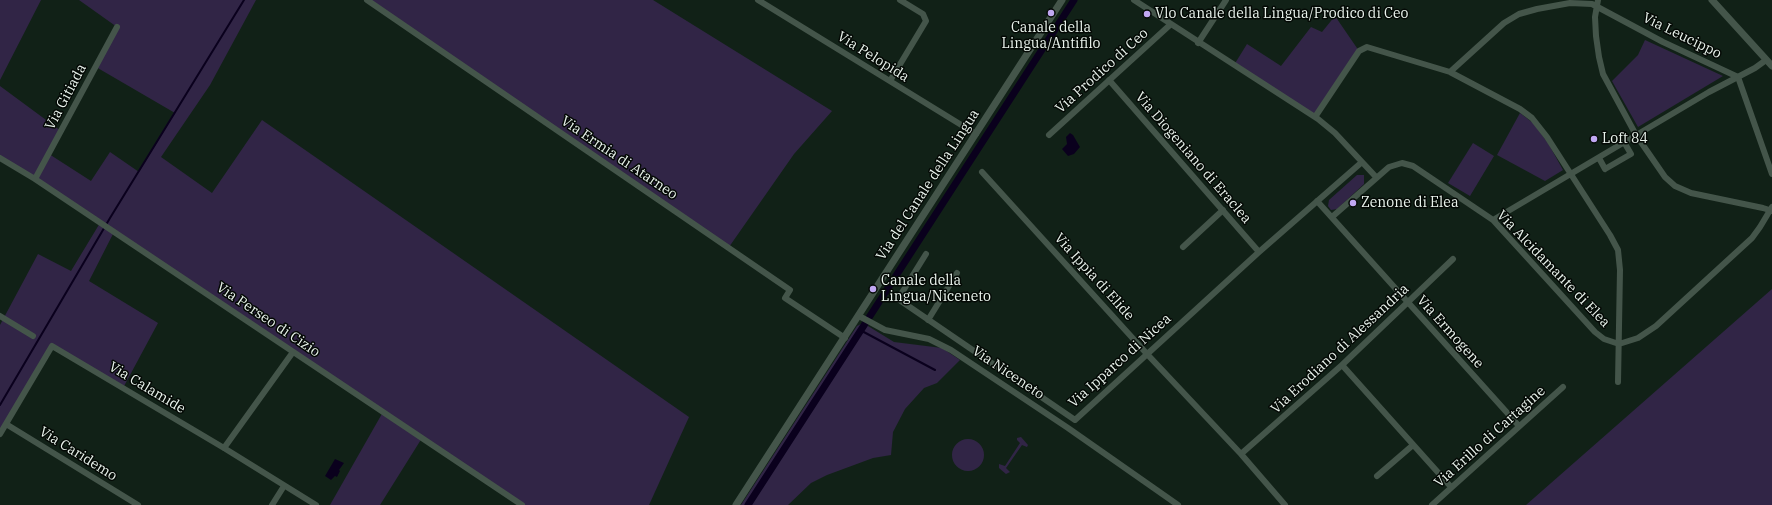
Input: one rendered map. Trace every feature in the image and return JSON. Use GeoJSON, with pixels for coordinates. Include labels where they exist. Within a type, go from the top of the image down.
{"type":"FeatureCollection","features":[{"type":"Feature","properties":{"kind":"street","name":"Via Ermia di Atarneo"},"geometry":{"type":"LineString","coordinates":[[367,0],[790,290],[785,298],[845,338]]}},
{"type":"Feature","properties":{"kind":"street","name":"Via Pelopida"},"geometry":{"type":"LineString","coordinates":[[758,0],[976,134]]}},
{"type":"Feature","properties":{"kind":"street"},"geometry":{"type":"LineString","coordinates":[[890,81],[926,21],[923,14],[900,0]]}},
{"type":"Feature","properties":{"kind":"street","name":"Via del Canale della Lingua"},"geometry":{"type":"LineString","coordinates":[[736,505],[845,338],[862,317],[976,134],[1062,0]]}},
{"type":"Feature","properties":{"kind":"street"},"geometry":{"type":"LineString","coordinates":[[1134,0],[1198,43],[1315,117],[1335,133],[1376,177]]}},
{"type":"Feature","properties":{"kind":"street"},"geometry":{"type":"LineString","coordinates":[[1198,43],[1226,0]]}},
{"type":"Feature","properties":{"kind":"street"},"geometry":{"type":"LineString","coordinates":[[1712,0],[1772,66]]}},
{"type":"Feature","properties":{"kind":"street","name":"Via Leucippo"},"geometry":{"type":"LineString","coordinates":[[1450,72],[1504,23],[1519,14],[1537,8],[1573,2],[1597,3],[1663,42],[1738,77]]}},
{"type":"Feature","properties":{"kind":"street"},"geometry":{"type":"LineString","coordinates":[[1597,3],[1596,42],[1602,70],[1609,87],[1636,135],[1665,177],[1679,188],[1701,196],[1771,209],[1753,236],[1659,323],[1638,338],[1619,344]]}},
{"type":"Feature","properties":{"kind":"street","name":"Via Prodico di Ceo"},"geometry":{"type":"LineString","coordinates":[[1049,135],[1171,24]]}},
{"type":"Feature","properties":{"kind":"street","name":"Via Gitiada"},"geometry":{"type":"LineString","coordinates":[[35,179],[118,27]]}},
{"type":"Feature","properties":{"kind":"street"},"geometry":{"type":"LineString","coordinates":[[1315,117],[1359,51],[1365,47],[1450,72],[1520,109],[1532,118],[1547,137],[1610,235],[1618,253],[1620,266],[1618,382]]}},
{"type":"Feature","properties":{"kind":"street"},"geometry":{"type":"LineString","coordinates":[[1493,220],[1636,135],[1755,68],[1766,60]]}},
{"type":"Feature","properties":{"kind":"street"},"geometry":{"type":"LineString","coordinates":[[1738,77],[1772,174]]}},
{"type":"Feature","properties":{"kind":"street","name":"Via Diogeniano di Eraclea"},"geometry":{"type":"LineString","coordinates":[[1110,80],[1259,252]]}},
{"type":"Feature","properties":{"kind":"street"},"geometry":{"type":"LineString","coordinates":[[1599,158],[1606,169],[1631,154],[1624,142]]}},
{"type":"Feature","properties":{"kind":"street","name":"Via Perseo di Cizio"},"geometry":{"type":"LineString","coordinates":[[0,158],[35,179],[522,505]]}},
{"type":"Feature","properties":{"kind":"street","name":"Via Ipparco di Nicea"},"geometry":{"type":"LineString","coordinates":[[926,254],[898,299],[1075,420],[1259,252],[1362,162]]}},
{"type":"Feature","properties":{"kind":"street","name":"Via Alcidamante di Elea"},"geometry":{"type":"LineString","coordinates":[[1332,217],[1376,177],[1394,165],[1402,163],[1410,165],[1493,220],[1595,332],[1606,340],[1619,344]]}},
{"type":"Feature","properties":{"kind":"street","name":"Via Ippia di Elide"},"geometry":{"type":"LineString","coordinates":[[982,172],[1147,354],[1241,454],[1285,505]]}},
{"type":"Feature","properties":{"kind":"street","name":"Via Ermogene"},"geometry":{"type":"LineString","coordinates":[[1317,201],[1519,426]]}},
{"type":"Feature","properties":{"kind":"street"},"geometry":{"type":"LineString","coordinates":[[1183,247],[1223,210]]}},
{"type":"Feature","properties":{"kind":"street","name":"Via Erodiano di Alessandria"},"geometry":{"type":"LineString","coordinates":[[1241,454],[1342,365],[1453,259]]}},
{"type":"Feature","properties":{"kind":"street"},"geometry":{"type":"LineString","coordinates":[[928,320],[957,273]]}},
{"type":"Feature","properties":{"kind":"street"},"geometry":{"type":"LineString","coordinates":[[0,316],[33,336]]}},
{"type":"Feature","properties":{"kind":"street","name":"Via Niceneto"},"geometry":{"type":"LineString","coordinates":[[862,317],[888,331],[926,338],[942,345],[1068,428],[1178,505]]}},
{"type":"Feature","properties":{"kind":"street","name":"Via Calamide"},"geometry":{"type":"LineString","coordinates":[[0,434],[52,346],[224,448],[316,505]]}},
{"type":"Feature","properties":{"kind":"street"},"geometry":{"type":"LineString","coordinates":[[224,448],[294,352]]}},
{"type":"Feature","properties":{"kind":"street"},"geometry":{"type":"LineString","coordinates":[[1342,365],[1451,487]]}},
{"type":"Feature","properties":{"kind":"street","name":"Via Erillo di Cartagine"},"geometry":{"type":"LineString","coordinates":[[1432,505],[1563,387]]}},
{"type":"Feature","properties":{"kind":"street"},"geometry":{"type":"LineString","coordinates":[[1068,428],[1075,420]]}},
{"type":"Feature","properties":{"kind":"street","name":"Via Caridemo"},"geometry":{"type":"LineString","coordinates":[[6,424],[138,505]]}},
{"type":"Feature","properties":{"kind":"street"},"geometry":{"type":"LineString","coordinates":[[1377,476],[1413,445]]}},
{"type":"Feature","properties":{"kind":"street"},"geometry":{"type":"LineString","coordinates":[[272,505],[284,486]]}},
{"type":"Feature","properties":{"kind":"shaded area"},"geometry":{"type":"Polygon","coordinates":[[[0,0],[41,0],[0,80],[0,0]]]}},
{"type":"Feature","properties":{"kind":"shaded area"},"geometry":{"type":"Polygon","coordinates":[[[79,0],[256,0],[210,85],[161,157],[212,193],[262,120],[689,417],[649,505],[522,505],[422,438],[380,505],[330,505],[383,412],[114,232],[89,281],[158,323],[123,388],[52,346],[0,434],[0,325],[38,254],[71,271],[100,223],[0,158],[0,86],[61,131],[49,154],[91,181],[110,152],[139,172],[175,113],[96,67],[117,27],[79,0]]]}},
{"type":"Feature","properties":{"kind":"shaded area"},"geometry":{"type":"Polygon","coordinates":[[[367,0],[653,0],[832,111],[794,154],[729,247],[367,0]]]}},
{"type":"Feature","properties":{"kind":"shaded area"},"geometry":{"type":"Polygon","coordinates":[[[1335,16],[1359,51],[1315,117],[1234,65],[1247,44],[1281,66],[1311,27],[1322,32],[1335,16]]]}},
{"type":"Feature","properties":{"kind":"shaded area"},"geometry":{"type":"Polygon","coordinates":[[[1645,40],[1723,76],[1638,127],[1612,81],[1638,55],[1645,40]]]}},
{"type":"Feature","properties":{"kind":"shaded area"},"geometry":{"type":"Polygon","coordinates":[[[1520,113],[1533,123],[1548,143],[1563,170],[1545,181],[1497,155],[1520,113]]]}},
{"type":"Feature","properties":{"kind":"shaded area"},"geometry":{"type":"Polygon","coordinates":[[[1070,133],[1073,135],[1080,147],[1074,154],[1068,156],[1062,149],[1067,144],[1066,137],[1070,133]]]}},
{"type":"Feature","properties":{"kind":"shaded area"},"geometry":{"type":"Polygon","coordinates":[[[1473,143],[1494,156],[1470,196],[1448,183],[1473,143]]]}},
{"type":"Feature","properties":{"kind":"shaded area"},"geometry":{"type":"Polygon","coordinates":[[[1357,175],[1364,175],[1364,184],[1337,209],[1331,210],[1328,206],[1329,200],[1357,175]]]}},
{"type":"Feature","properties":{"kind":"shaded area"},"geometry":{"type":"Polygon","coordinates":[[[1772,289],[1772,505],[1526,505],[1772,289]]]}},
{"type":"Feature","properties":{"kind":"shaded area"},"geometry":{"type":"Polygon","coordinates":[[[863,323],[894,342],[942,348],[960,360],[937,383],[924,388],[905,409],[893,432],[891,455],[873,458],[827,475],[811,483],[788,505],[741,505],[857,326],[863,323]]]}},
{"type":"Feature","properties":{"kind":"shaded area"},"geometry":{"type":"Polygon","coordinates":[[[1021,437],[1028,445],[1027,447],[1022,445],[1006,468],[1010,472],[1006,474],[999,468],[999,464],[1005,466],[1020,443],[1017,438],[1021,437]]]}},
{"type":"Feature","properties":{"kind":"shaded area"},"geometry":{"type":"Polygon","coordinates":[[[965,439],[971,439],[981,446],[984,455],[983,461],[977,468],[971,471],[965,471],[955,464],[952,458],[952,452],[959,442],[965,439]]]}},
{"type":"Feature","properties":{"kind":"shaded area"},"geometry":{"type":"Polygon","coordinates":[[[335,459],[344,463],[339,470],[340,471],[337,477],[335,476],[331,480],[325,476],[335,459]]]}},
{"type":"Feature","properties":{"kind":"waterway"},"geometry":{"type":"LineString","coordinates":[[0,405],[110,218],[244,0]]}},
{"type":"Feature","properties":{"kind":"waterway"},"geometry":{"type":"LineString","coordinates":[[748,505],[1074,0]]}},
{"type":"Feature","properties":{"kind":"waterway"},"geometry":{"type":"LineString","coordinates":[[860,330],[935,370]]}},
{"type":"Feature","properties":{"kind":"place","name":"Canale della Lingua/Antifilo"},"geometry":{"type":"Point","coordinates":[1051,13]}},
{"type":"Feature","properties":{"kind":"place","name":"Vlo Canale della Lingua/Prodico di Ceo"},"geometry":{"type":"Point","coordinates":[1147,14]}},
{"type":"Feature","properties":{"kind":"place","name":"Loft 84"},"geometry":{"type":"Point","coordinates":[1594,139]}},
{"type":"Feature","properties":{"kind":"place","name":"Zenone di Elea"},"geometry":{"type":"Point","coordinates":[1353,203]}},
{"type":"Feature","properties":{"kind":"place","name":"Canale della Lingua/Niceneto"},"geometry":{"type":"Point","coordinates":[873,289]}}]}
